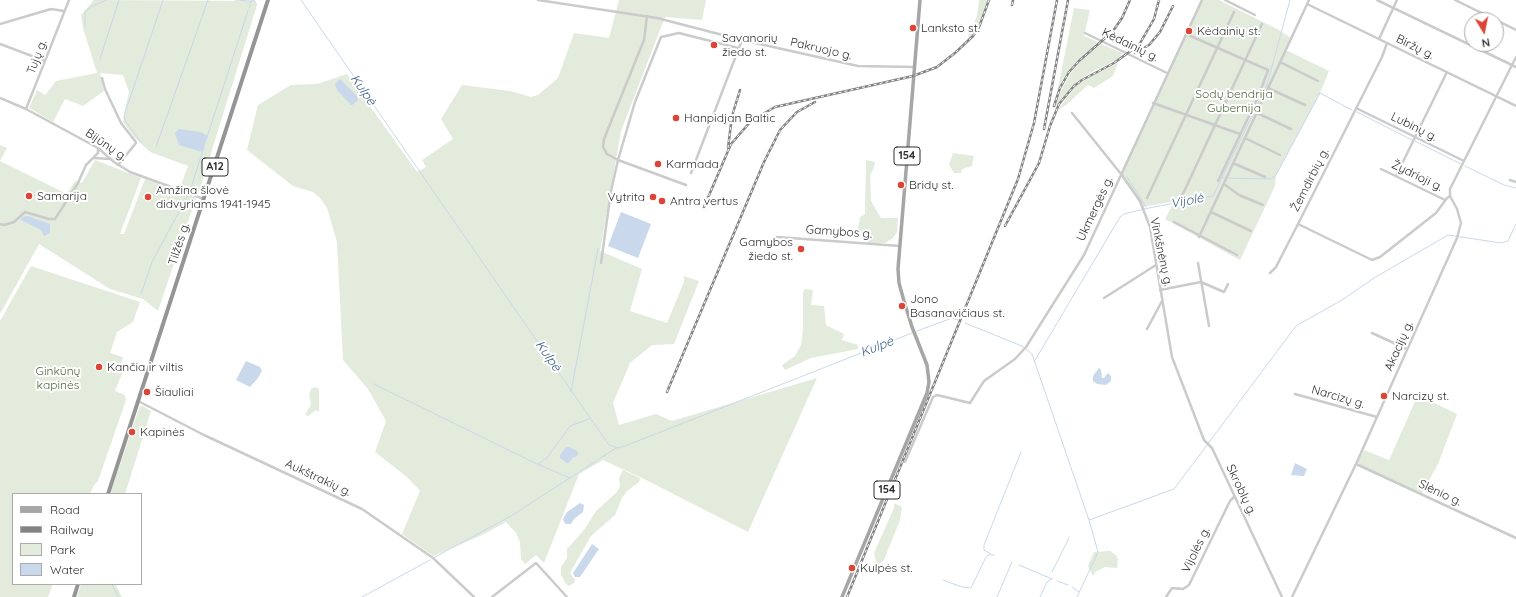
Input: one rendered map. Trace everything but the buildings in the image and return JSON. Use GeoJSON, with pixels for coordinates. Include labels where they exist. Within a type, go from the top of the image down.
{"type":"FeatureCollection","features":[{"type":"Feature","properties":{"kind":"highway","name":"Tilžės g."},"geometry":{"type":"LineString","coordinates":[[108,493],[268,0]]}},
{"type":"Feature","properties":{"kind":"highway"},"geometry":{"type":"LineString","coordinates":[[74,597],[78,585]]}},
{"type":"Feature","properties":{"kind":"main road","name":"154"},"geometry":{"type":"LineString","coordinates":[[842,597],[927,393],[929,382],[927,365],[912,327],[899,283],[900,246],[920,0]]}},
{"type":"Feature","properties":{"kind":"street","name":"Tujų g."},"geometry":{"type":"LineString","coordinates":[[26,109],[69,0]]}},
{"type":"Feature","properties":{"kind":"street","name":"Pakruojo g."},"geometry":{"type":"LineString","coordinates":[[538,0],[647,16],[742,40],[858,66],[914,67]]}},
{"type":"Feature","properties":{"kind":"street","name":"Ukmergės g."},"geometry":{"type":"LineString","coordinates":[[905,462],[933,397],[937,395],[970,403],[984,381],[1015,359],[1024,350],[1084,255],[1153,103],[1202,0]]}},
{"type":"Feature","properties":{"kind":"street"},"geometry":{"type":"LineString","coordinates":[[1225,0],[1255,15]]}},
{"type":"Feature","properties":{"kind":"street"},"geometry":{"type":"LineString","coordinates":[[1199,237],[1309,0]]}},
{"type":"Feature","properties":{"kind":"street"},"geometry":{"type":"LineString","coordinates":[[1377,0],[1516,67]]}},
{"type":"Feature","properties":{"kind":"street"},"geometry":{"type":"LineString","coordinates":[[1379,39],[1397,0]]}},
{"type":"Feature","properties":{"kind":"street"},"geometry":{"type":"LineString","coordinates":[[1455,0],[1516,30]]}},
{"type":"Feature","properties":{"kind":"street","name":"Biržų g."},"geometry":{"type":"LineString","coordinates":[[1307,4],[1516,106]]}},
{"type":"Feature","properties":{"kind":"street"},"geometry":{"type":"LineString","coordinates":[[0,24],[52,9],[64,11]]}},
{"type":"Feature","properties":{"kind":"street"},"geometry":{"type":"LineString","coordinates":[[1147,198],[1234,12]]}},
{"type":"Feature","properties":{"kind":"street"},"geometry":{"type":"LineString","coordinates":[[647,16],[644,40],[604,139],[603,146],[607,154],[618,160],[686,185]]}},
{"type":"Feature","properties":{"kind":"street"},"geometry":{"type":"LineString","coordinates":[[1182,196],[1262,24]]}},
{"type":"Feature","properties":{"kind":"street"},"geometry":{"type":"LineString","coordinates":[[601,263],[611,191],[618,160],[635,102],[661,37],[679,33],[738,48]]}},
{"type":"Feature","properties":{"kind":"street","name":"Kėdainių g."},"geometry":{"type":"LineString","coordinates":[[1084,33],[1167,73]]}},
{"type":"Feature","properties":{"kind":"street"},"geometry":{"type":"LineString","coordinates":[[1186,34],[1268,70],[1259,95],[1218,181]]}},
{"type":"Feature","properties":{"kind":"street"},"geometry":{"type":"LineString","coordinates":[[691,173],[742,40]]}},
{"type":"Feature","properties":{"kind":"street","name":"Žemdirbių g."},"geometry":{"type":"LineString","coordinates":[[1387,43],[1382,57],[1298,224],[1372,260],[1380,257],[1436,213],[1445,200],[1450,196]]}},
{"type":"Feature","properties":{"kind":"street"},"geometry":{"type":"LineString","coordinates":[[0,44],[45,61]]}},
{"type":"Feature","properties":{"kind":"street"},"geometry":{"type":"LineString","coordinates":[[1450,196],[1450,189],[1498,97],[1516,57]]}},
{"type":"Feature","properties":{"kind":"street"},"geometry":{"type":"LineString","coordinates":[[1280,62],[1318,81]]}},
{"type":"Feature","properties":{"kind":"street"},"geometry":{"type":"LineString","coordinates":[[1396,176],[1447,72]]}},
{"type":"Feature","properties":{"kind":"street"},"geometry":{"type":"LineString","coordinates":[[102,78],[105,89],[121,123],[136,143],[118,165]]}},
{"type":"Feature","properties":{"kind":"street"},"geometry":{"type":"LineString","coordinates":[[1268,88],[1305,105]]}},
{"type":"Feature","properties":{"kind":"street","name":"Bijūnų g."},"geometry":{"type":"LineString","coordinates":[[0,98],[26,109],[98,148],[118,165],[142,176],[204,199]]}},
{"type":"Feature","properties":{"kind":"street"},"geometry":{"type":"LineString","coordinates":[[1153,103],[1240,134]]}},
{"type":"Feature","properties":{"kind":"street","name":"Lubinų g."},"geometry":{"type":"LineString","coordinates":[[1356,108],[1414,138],[1464,161]]}},
{"type":"Feature","properties":{"kind":"street"},"geometry":{"type":"LineString","coordinates":[[1257,112],[1291,129]]}},
{"type":"Feature","properties":{"kind":"street","name":"Vinkšnėnų g."},"geometry":{"type":"LineString","coordinates":[[1072,113],[1121,174],[1136,195],[1143,209],[1150,227],[1172,357],[1185,390]]}},
{"type":"Feature","properties":{"kind":"street"},"geometry":{"type":"LineString","coordinates":[[1245,138],[1280,155]]}},
{"type":"Feature","properties":{"kind":"street"},"geometry":{"type":"LineString","coordinates":[[94,158],[98,148]]}},
{"type":"Feature","properties":{"kind":"street"},"geometry":{"type":"LineString","coordinates":[[0,224],[4,225],[14,222],[25,212],[49,219],[55,219],[78,183],[89,160],[94,158],[110,159]]}},
{"type":"Feature","properties":{"kind":"street"},"geometry":{"type":"LineString","coordinates":[[1233,163],[1265,177]]}},
{"type":"Feature","properties":{"kind":"street","name":"Žydrioji g."},"geometry":{"type":"LineString","coordinates":[[1381,169],[1445,200]]}},
{"type":"Feature","properties":{"kind":"street"},"geometry":{"type":"LineString","coordinates":[[1510,180],[1516,182]]}},
{"type":"Feature","properties":{"kind":"street"},"geometry":{"type":"LineString","coordinates":[[1224,184],[1239,195],[1263,205]]}},
{"type":"Feature","properties":{"kind":"street","name":"Akacijų g."},"geometry":{"type":"LineString","coordinates":[[1292,597],[1356,464],[1459,235],[1460,219],[1450,196]]}},
{"type":"Feature","properties":{"kind":"street"},"geometry":{"type":"LineString","coordinates":[[1211,212],[1251,231]]}},
{"type":"Feature","properties":{"kind":"street"},"geometry":{"type":"LineString","coordinates":[[1174,222],[1199,237],[1237,255]]}},
{"type":"Feature","properties":{"kind":"street"},"geometry":{"type":"LineString","coordinates":[[1270,273],[1276,267],[1298,224]]}},
{"type":"Feature","properties":{"kind":"street","name":"Gamybos g."},"geometry":{"type":"LineString","coordinates":[[777,237],[900,246]]}},
{"type":"Feature","properties":{"kind":"street"},"geometry":{"type":"LineString","coordinates":[[1198,263],[1209,326]]}},
{"type":"Feature","properties":{"kind":"street"},"geometry":{"type":"LineString","coordinates":[[1104,298],[1156,265]]}},
{"type":"Feature","properties":{"kind":"street"},"geometry":{"type":"LineString","coordinates":[[1160,290],[1202,282],[1224,292],[1228,284]]}},
{"type":"Feature","properties":{"kind":"street"},"geometry":{"type":"LineString","coordinates":[[1147,329],[1162,301]]}},
{"type":"Feature","properties":{"kind":"street"},"geometry":{"type":"LineString","coordinates":[[1372,333],[1407,350]]}},
{"type":"Feature","properties":{"kind":"street","name":"Skroblų g."},"geometry":{"type":"LineString","coordinates":[[1185,390],[1204,440],[1209,446],[1282,597]]}},
{"type":"Feature","properties":{"kind":"street","name":"Narcizų g."},"geometry":{"type":"LineString","coordinates":[[1295,394],[1376,417]]}},
{"type":"Feature","properties":{"kind":"street","name":"Aukštrakių g."},"geometry":{"type":"LineString","coordinates":[[138,402],[362,509],[433,558],[474,597]]}},
{"type":"Feature","properties":{"kind":"street","name":"Slėnio g."},"geometry":{"type":"LineString","coordinates":[[1356,464],[1516,538]]}},
{"type":"Feature","properties":{"kind":"street","name":"Vijolės g."},"geometry":{"type":"LineString","coordinates":[[1166,597],[1172,588],[1183,589],[1189,585],[1230,501],[1234,497]]}},
{"type":"Feature","properties":{"kind":"street"},"geometry":{"type":"LineString","coordinates":[[492,597],[536,563],[567,597]]}},
{"type":"Feature","properties":{"kind":"green space"},"geometry":{"type":"Polygon","coordinates":[[[94,0],[256,1],[257,5],[198,195],[180,188],[188,166],[150,152],[133,136],[123,122],[129,92],[123,75],[100,73],[104,91],[83,106],[65,99],[53,122],[29,108],[37,90],[45,95],[56,81],[97,73],[83,28],[81,15],[94,0]]]}},
{"type":"Feature","properties":{"kind":"green space"},"geometry":{"type":"Polygon","coordinates":[[[619,0],[706,0],[702,20],[665,17],[621,131],[600,251],[642,269],[630,311],[667,323],[684,282],[684,276],[699,281],[674,344],[652,345],[630,363],[613,403],[619,425],[656,414],[672,421],[817,378],[748,532],[644,479],[603,460],[579,474],[544,563],[536,555],[525,564],[521,559],[520,542],[516,533],[506,522],[480,536],[433,556],[402,534],[420,491],[407,477],[375,452],[386,421],[368,389],[343,360],[337,242],[327,208],[320,198],[313,192],[293,186],[247,150],[258,105],[291,85],[317,84],[347,74],[417,172],[426,167],[422,160],[453,139],[441,119],[462,85],[510,91],[531,97],[538,95],[558,78],[574,33],[609,38],[619,0]]]}},
{"type":"Feature","properties":{"kind":"green space"},"geometry":{"type":"Polygon","coordinates":[[[979,0],[988,0],[977,26],[971,37],[968,37],[977,16],[979,0]]]}},
{"type":"Feature","properties":{"kind":"green space","name":"Sodų bendrija Gubernija"},"geometry":{"type":"Polygon","coordinates":[[[1202,0],[1219,0],[1279,30],[1291,38],[1286,50],[1329,71],[1320,93],[1276,175],[1275,186],[1240,260],[1165,219],[1172,206],[1171,202],[1142,207],[1121,174],[1202,0]]]}},
{"type":"Feature","properties":{"kind":"green space"},"geometry":{"type":"Polygon","coordinates":[[[1074,8],[1090,10],[1084,36],[1098,42],[1073,65],[1063,79],[1057,93],[1074,8]]]}},
{"type":"Feature","properties":{"kind":"green space"},"geometry":{"type":"Polygon","coordinates":[[[1101,44],[1122,53],[1120,58],[1076,82],[1054,108],[1071,73],[1081,61],[1101,44]]]}},
{"type":"Feature","properties":{"kind":"green space"},"geometry":{"type":"Polygon","coordinates":[[[1118,63],[1113,76],[1094,88],[1088,85],[1066,105],[1058,110],[1075,87],[1090,77],[1118,63]]]}},
{"type":"Feature","properties":{"kind":"green space"},"geometry":{"type":"Polygon","coordinates":[[[0,145],[7,148],[0,161],[0,145]]]}},
{"type":"Feature","properties":{"kind":"green space"},"geometry":{"type":"Polygon","coordinates":[[[953,153],[974,156],[972,166],[962,169],[961,173],[954,173],[949,165],[953,153]]]}},
{"type":"Feature","properties":{"kind":"green space"},"geometry":{"type":"Polygon","coordinates":[[[95,160],[141,178],[120,234],[124,234],[145,179],[196,198],[158,311],[143,299],[110,289],[39,244],[0,314],[0,161],[67,194],[75,181],[82,183],[95,160]]]}},
{"type":"Feature","properties":{"kind":"green space"},"geometry":{"type":"Polygon","coordinates":[[[866,160],[875,162],[870,175],[871,201],[881,218],[898,218],[897,232],[893,238],[885,243],[868,243],[868,238],[857,235],[860,217],[865,214],[866,160]]]}},
{"type":"Feature","properties":{"kind":"green space","name":"Ginkūnų kapinės"},"geometry":{"type":"Polygon","coordinates":[[[31,266],[140,302],[133,322],[117,332],[110,353],[123,357],[120,367],[124,369],[115,391],[125,395],[126,400],[98,481],[94,485],[90,493],[12,493],[12,585],[53,585],[48,597],[0,597],[0,321],[31,266]]]}},
{"type":"Feature","properties":{"kind":"green space"},"geometry":{"type":"Polygon","coordinates":[[[805,289],[813,290],[811,305],[824,306],[826,325],[844,334],[842,340],[858,345],[858,349],[811,358],[785,370],[782,365],[795,356],[801,345],[803,329],[803,292],[805,289]]]}},
{"type":"Feature","properties":{"kind":"green space"},"geometry":{"type":"Polygon","coordinates":[[[315,387],[319,389],[319,412],[316,410],[308,416],[305,415],[311,404],[309,395],[311,389],[315,387]]]}},
{"type":"Feature","properties":{"kind":"green space"},"geometry":{"type":"Polygon","coordinates":[[[1418,395],[1457,414],[1438,464],[1422,493],[1359,465],[1358,462],[1364,450],[1389,460],[1418,395]]]}},
{"type":"Feature","properties":{"kind":"green space"},"geometry":{"type":"Polygon","coordinates":[[[140,406],[143,406],[151,411],[125,493],[110,493],[140,406]]]}},
{"type":"Feature","properties":{"kind":"green space"},"geometry":{"type":"Polygon","coordinates":[[[623,470],[640,478],[639,482],[627,491],[622,498],[615,515],[591,536],[570,573],[575,580],[574,583],[569,586],[566,584],[561,575],[561,567],[567,558],[567,549],[584,530],[596,511],[617,492],[620,486],[619,478],[623,470]]]}},
{"type":"Feature","properties":{"kind":"green space"},"geometry":{"type":"Polygon","coordinates":[[[894,503],[902,507],[900,520],[884,560],[877,566],[874,553],[894,508],[894,503]]]}},
{"type":"Feature","properties":{"kind":"green space"},"geometry":{"type":"Polygon","coordinates":[[[1110,551],[1116,555],[1118,559],[1117,568],[1105,567],[1095,572],[1093,576],[1088,566],[1094,552],[1110,551]]]}},
{"type":"Feature","properties":{"kind":"green space"},"geometry":{"type":"Polygon","coordinates":[[[81,585],[116,585],[122,597],[77,597],[81,585]]]}},
{"type":"Feature","properties":{"kind":"water"},"geometry":{"type":"Polygon","coordinates":[[[340,79],[357,96],[358,100],[354,104],[351,105],[337,90],[335,84],[340,79]]]}},
{"type":"Feature","properties":{"kind":"water"},"geometry":{"type":"Polygon","coordinates":[[[179,129],[201,132],[208,136],[202,152],[179,145],[175,133],[179,129]]]}},
{"type":"Feature","properties":{"kind":"water"},"geometry":{"type":"Polygon","coordinates":[[[621,212],[651,224],[638,258],[608,246],[621,212]]]}},
{"type":"Feature","properties":{"kind":"water"},"geometry":{"type":"Polygon","coordinates":[[[28,216],[50,224],[50,233],[44,236],[41,230],[21,220],[22,217],[28,216]]]}},
{"type":"Feature","properties":{"kind":"water"},"geometry":{"type":"Polygon","coordinates":[[[246,361],[260,367],[262,371],[250,387],[236,380],[246,361]]]}},
{"type":"Feature","properties":{"kind":"water"},"geometry":{"type":"Polygon","coordinates":[[[1099,368],[1101,370],[1102,378],[1104,378],[1108,373],[1111,376],[1111,381],[1106,385],[1097,384],[1093,381],[1093,376],[1099,368]]]}},
{"type":"Feature","properties":{"kind":"water"},"geometry":{"type":"Polygon","coordinates":[[[566,447],[577,451],[578,453],[577,456],[572,458],[570,462],[567,463],[560,458],[560,455],[566,447]]]}},
{"type":"Feature","properties":{"kind":"water"},"geometry":{"type":"Polygon","coordinates":[[[1295,463],[1307,469],[1304,476],[1291,475],[1295,463]]]}},
{"type":"Feature","properties":{"kind":"water"},"geometry":{"type":"Polygon","coordinates":[[[580,503],[584,505],[583,512],[574,519],[571,524],[565,524],[563,519],[567,512],[580,503]]]}},
{"type":"Feature","properties":{"kind":"water"},"geometry":{"type":"Polygon","coordinates":[[[592,544],[599,549],[580,577],[575,577],[573,573],[592,544]]]}},
{"type":"Feature","properties":{"kind":"waterway"},"geometry":{"type":"LineString","coordinates":[[85,26],[85,12],[92,6],[107,0]]}},
{"type":"Feature","properties":{"kind":"waterway"},"geometry":{"type":"LineString","coordinates":[[100,59],[119,0]]}},
{"type":"Feature","properties":{"kind":"waterway"},"geometry":{"type":"LineString","coordinates":[[141,142],[126,122],[124,116],[163,0]]}},
{"type":"Feature","properties":{"kind":"waterway"},"geometry":{"type":"LineString","coordinates":[[156,147],[208,0]]}},
{"type":"Feature","properties":{"kind":"waterway"},"geometry":{"type":"LineString","coordinates":[[235,0],[251,1]]}},
{"type":"Feature","properties":{"kind":"waterway"},"geometry":{"type":"LineString","coordinates":[[249,8],[251,1],[255,0]]}},
{"type":"Feature","properties":{"kind":"waterway","name":"Kulpė"},"geometry":{"type":"LineString","coordinates":[[301,0],[609,445],[618,448],[625,446],[912,333]]}},
{"type":"Feature","properties":{"kind":"waterway","name":"Vijolė"},"geometry":{"type":"LineString","coordinates":[[1034,362],[1120,217],[1124,214],[1149,208],[1213,196],[1267,85],[1290,0]]}},
{"type":"Feature","properties":{"kind":"waterway"},"geometry":{"type":"LineString","coordinates":[[207,137],[248,11]]}},
{"type":"Feature","properties":{"kind":"waterway"},"geometry":{"type":"LineString","coordinates":[[1223,178],[1271,179],[1276,175],[1320,93],[1352,110]]}},
{"type":"Feature","properties":{"kind":"waterway"},"geometry":{"type":"LineString","coordinates":[[1357,112],[1412,140]]}},
{"type":"Feature","properties":{"kind":"waterway"},"geometry":{"type":"LineString","coordinates":[[1415,141],[1461,164]]}},
{"type":"Feature","properties":{"kind":"waterway"},"geometry":{"type":"LineString","coordinates":[[190,191],[204,147]]}},
{"type":"Feature","properties":{"kind":"waterway"},"geometry":{"type":"LineString","coordinates":[[1465,166],[1504,185],[1516,188]]}},
{"type":"Feature","properties":{"kind":"waterway"},"geometry":{"type":"LineString","coordinates":[[1127,177],[1146,207]]}},
{"type":"Feature","properties":{"kind":"waterway"},"geometry":{"type":"LineString","coordinates":[[141,294],[152,262],[188,195]]}},
{"type":"Feature","properties":{"kind":"waterway"},"geometry":{"type":"LineString","coordinates":[[1089,520],[1174,489],[1296,326],[1342,300],[1374,278],[1448,235],[1501,243],[1508,241],[1516,224]]}},
{"type":"Feature","properties":{"kind":"waterway"},"geometry":{"type":"LineString","coordinates":[[571,392],[598,249]]}},
{"type":"Feature","properties":{"kind":"waterway","name":"Kulpė"},"geometry":{"type":"LineString","coordinates":[[917,331],[952,318],[958,320]]}},
{"type":"Feature","properties":{"kind":"waterway","name":"Kulpė"},"geometry":{"type":"LineString","coordinates":[[965,323],[1022,346],[1032,354],[1089,520],[1098,552],[1077,597]]}},
{"type":"Feature","properties":{"kind":"waterway"},"geometry":{"type":"LineString","coordinates":[[374,384],[537,464],[570,478]]}},
{"type":"Feature","properties":{"kind":"waterway"},"geometry":{"type":"LineString","coordinates":[[538,464],[547,458],[570,426],[589,419]]}},
{"type":"Feature","properties":{"kind":"waterway"},"geometry":{"type":"LineString","coordinates":[[435,557],[511,516],[616,448]]}},
{"type":"Feature","properties":{"kind":"waterway"},"geometry":{"type":"LineString","coordinates":[[991,554],[984,550],[984,545],[1021,452]]}},
{"type":"Feature","properties":{"kind":"waterway"},"geometry":{"type":"LineString","coordinates":[[1052,572],[1069,538]]}},
{"type":"Feature","properties":{"kind":"waterway"},"geometry":{"type":"LineString","coordinates":[[943,580],[962,587],[971,588],[986,557],[988,555],[994,555]]}},
{"type":"Feature","properties":{"kind":"waterway"},"geometry":{"type":"LineString","coordinates":[[362,597],[430,560]]}},
{"type":"Feature","properties":{"kind":"waterway"},"geometry":{"type":"LineString","coordinates":[[997,597],[1012,562]]}},
{"type":"Feature","properties":{"kind":"waterway"},"geometry":{"type":"LineString","coordinates":[[1019,565],[1052,579]]}},
{"type":"Feature","properties":{"kind":"waterway"},"geometry":{"type":"LineString","coordinates":[[1040,597],[1047,582],[1052,579]]}},
{"type":"Feature","properties":{"kind":"waterway"},"geometry":{"type":"LineString","coordinates":[[1057,581],[1068,585]]}},
{"type":"Feature","properties":{"kind":"waterway"},"geometry":{"type":"LineString","coordinates":[[112,585],[118,597]]}},
{"type":"Feature","properties":{"kind":"waterway"},"geometry":{"type":"LineString","coordinates":[[1072,587],[1079,592]]}},
{"type":"Feature","properties":{"kind":"railway"},"geometry":{"type":"LineString","coordinates":[[704,207],[731,144],[751,121],[775,107],[913,76],[937,67],[973,36],[979,27],[989,0]]}},
{"type":"Feature","properties":{"kind":"railway"},"geometry":{"type":"LineString","coordinates":[[1012,5],[1013,0]]}},
{"type":"Feature","properties":{"kind":"railway"},"geometry":{"type":"LineString","coordinates":[[847,597],[1018,179],[1034,123],[1057,0]]}},
{"type":"Feature","properties":{"kind":"railway"},"geometry":{"type":"LineString","coordinates":[[1044,129],[1068,0]]}},
{"type":"Feature","properties":{"kind":"railway"},"geometry":{"type":"LineString","coordinates":[[1054,106],[1060,88],[1069,72],[1079,61],[1113,31],[1122,18],[1130,0]]}},
{"type":"Feature","properties":{"kind":"railway"},"geometry":{"type":"LineString","coordinates":[[1005,226],[1039,163],[1050,126],[1059,104],[1074,86],[1082,80],[1114,63],[1139,45],[1154,19],[1159,0]]}},
{"type":"Feature","properties":{"kind":"railway"},"geometry":{"type":"LineString","coordinates":[[1135,53],[1149,45],[1160,32],[1173,6]]}},
{"type":"Feature","properties":{"kind":"railway"},"geometry":{"type":"LineString","coordinates":[[728,148],[732,116],[740,90]]}},
{"type":"Feature","properties":{"kind":"railway"},"geometry":{"type":"LineString","coordinates":[[667,392],[764,162],[780,130],[797,112],[815,102]]}},
{"type":"Feature","properties":{"kind":"place","name":"Lanksto st."},"geometry":{"type":"Point","coordinates":[913,28]}},
{"type":"Feature","properties":{"kind":"place","name":"Kėdainių st."},"geometry":{"type":"Point","coordinates":[1189,31]}},
{"type":"Feature","properties":{"kind":"place","name":"Savanorių žiedo st."},"geometry":{"type":"Point","coordinates":[714,45]}},
{"type":"Feature","properties":{"kind":"place","name":"Hanpidjan Baltic"},"geometry":{"type":"Point","coordinates":[676,118]}},
{"type":"Feature","properties":{"kind":"place","name":"Karmada"},"geometry":{"type":"Point","coordinates":[658,164]}},
{"type":"Feature","properties":{"kind":"place","name":"Bridų st."},"geometry":{"type":"Point","coordinates":[901,185]}},
{"type":"Feature","properties":{"kind":"place","name":"Samarija"},"geometry":{"type":"Point","coordinates":[29,196]}},
{"type":"Feature","properties":{"kind":"place","name":"Amžina šlovė didvyriams 1941-1945"},"geometry":{"type":"Point","coordinates":[148,197]}},
{"type":"Feature","properties":{"kind":"place","name":"Vytrita"},"geometry":{"type":"Point","coordinates":[653,197]}},
{"type":"Feature","properties":{"kind":"place","name":"Antra vertus"},"geometry":{"type":"Point","coordinates":[662,201]}},
{"type":"Feature","properties":{"kind":"place","name":"Gamybos žiedo st."},"geometry":{"type":"Point","coordinates":[801,249]}},
{"type":"Feature","properties":{"kind":"place","name":"Jono Basanavičiaus st."},"geometry":{"type":"Point","coordinates":[902,306]}},
{"type":"Feature","properties":{"kind":"place","name":"Kančia ir viltis"},"geometry":{"type":"Point","coordinates":[99,367]}},
{"type":"Feature","properties":{"kind":"place","name":"Šiauliai"},"geometry":{"type":"Point","coordinates":[147,392]}},
{"type":"Feature","properties":{"kind":"place","name":"Narcizų st."},"geometry":{"type":"Point","coordinates":[1384,396]}},
{"type":"Feature","properties":{"kind":"place","name":"Kapinės"},"geometry":{"type":"Point","coordinates":[132,432]}},
{"type":"Feature","properties":{"kind":"place","name":"Kulpės st."},"geometry":{"type":"Point","coordinates":[852,568]}}]}
